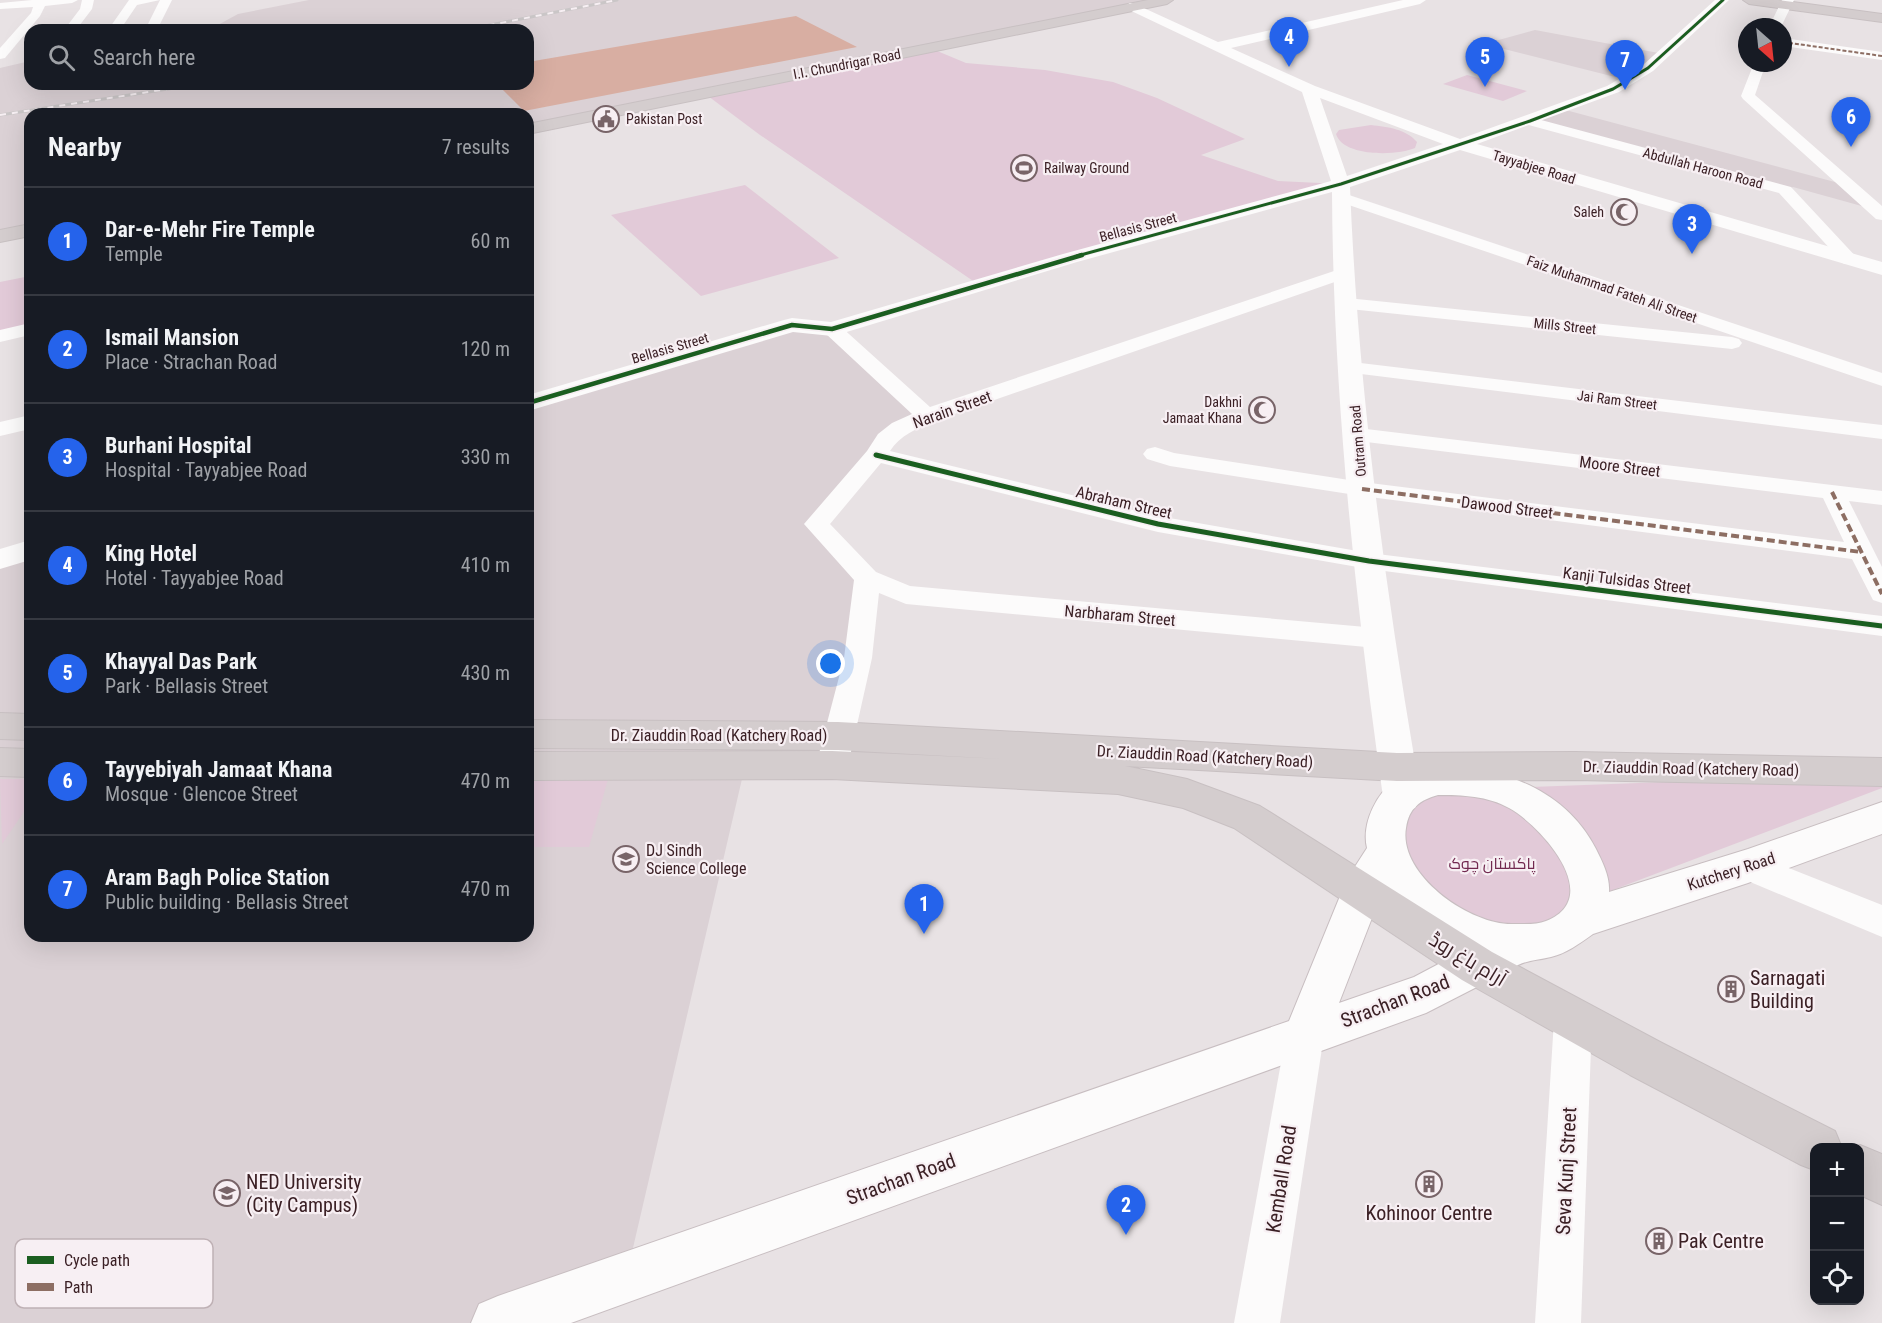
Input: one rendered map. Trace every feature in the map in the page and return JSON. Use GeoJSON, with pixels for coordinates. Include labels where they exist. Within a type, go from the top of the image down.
{"type":"FeatureCollection","features":[{"type":"Feature","properties":{"kind":"main road","name":"I.I. Chundrigar Road"},"geometry":{"type":"LineString","coordinates":[[534,123],[1147,0]]}},
{"type":"Feature","properties":{"kind":"main road","name":"I.I. Chundrigar Road"},"geometry":{"type":"LineString","coordinates":[[534,128],[1167,0]]}},
{"type":"Feature","properties":{"kind":"main road"},"geometry":{"type":"LineString","coordinates":[[1749,0],[1786,2],[1882,18]]}},
{"type":"Feature","properties":{"kind":"main road"},"geometry":{"type":"LineString","coordinates":[[0,230],[24,225]]}},
{"type":"Feature","properties":{"kind":"main road"},"geometry":{"type":"LineString","coordinates":[[0,236],[24,231]]}},
{"type":"Feature","properties":{"kind":"main road"},"geometry":{"type":"LineString","coordinates":[[0,726],[24,727]]}},
{"type":"Feature","properties":{"kind":"main road","name":"Dr. Ziauddin Road (Katchery Road)"},"geometry":{"type":"LineString","coordinates":[[534,734],[1400,782],[1575,766],[1882,772]]}},
{"type":"Feature","properties":{"kind":"main road","name":"Dr. Ziauddin Road (Katchery Road)"},"geometry":{"type":"LineString","coordinates":[[534,766],[835,751],[1118,779]]}},
{"type":"Feature","properties":{"kind":"main road"},"geometry":{"type":"LineString","coordinates":[[0,762],[24,763]]}},
{"type":"Feature","properties":{"kind":"main road","name":"آرام باغ روڈ"},"geometry":{"type":"LineString","coordinates":[[1118,779],[1187,794],[1247,817],[1477,966],[1573,1020],[1810,1144]]}},
{"type":"Feature","properties":{"kind":"main road"},"geometry":{"type":"LineString","coordinates":[[1864,1171],[1882,1181]]}},
{"type":"Feature","properties":{"kind":"street"},"geometry":{"type":"LineString","coordinates":[[0,6],[72,0]]}},
{"type":"Feature","properties":{"kind":"street"},"geometry":{"type":"LineString","coordinates":[[75,24],[86,9],[88,0]]}},
{"type":"Feature","properties":{"kind":"street"},"geometry":{"type":"LineString","coordinates":[[118,24],[133,2],[154,0]]}},
{"type":"Feature","properties":{"kind":"street"},"geometry":{"type":"LineString","coordinates":[[153,24],[166,0]]}},
{"type":"Feature","properties":{"kind":"street"},"geometry":{"type":"LineString","coordinates":[[1215,47],[1420,0]]}},
{"type":"Feature","properties":{"kind":"street","name":"Bellasis Street"},"geometry":{"type":"LineString","coordinates":[[534,401],[792,325],[832,329],[1070,258],[1342,191],[1613,88],[1648,68],[1723,0]]}},
{"type":"Feature","properties":{"kind":"street"},"geometry":{"type":"LineString","coordinates":[[1779,18],[1786,2]]}},
{"type":"Feature","properties":{"kind":"street"},"geometry":{"type":"LineString","coordinates":[[27,24],[36,14],[40,3]]}},
{"type":"Feature","properties":{"kind":"street","name":"Tayyabjee Road"},"geometry":{"type":"LineString","coordinates":[[1130,7],[1309,89],[1461,145],[1882,269]]}},
{"type":"Feature","properties":{"kind":"street"},"geometry":{"type":"LineString","coordinates":[[1,55],[24,28]]}},
{"type":"Feature","properties":{"kind":"street"},"geometry":{"type":"LineString","coordinates":[[1792,43],[1882,56]]}},
{"type":"Feature","properties":{"kind":"street"},"geometry":{"type":"LineString","coordinates":[[1757,72],[1748,96],[1882,215]]}},
{"type":"Feature","properties":{"kind":"street","name":"Outram Road"},"geometry":{"type":"LineString","coordinates":[[1309,89],[1342,191],[1343,273],[1369,561],[1377,638],[1400,782]]}},
{"type":"Feature","properties":{"kind":"street","name":"Abdullah Haroon Road"},"geometry":{"type":"LineString","coordinates":[[1530,121],[1785,190],[1850,260]]}},
{"type":"Feature","properties":{"kind":"street"},"geometry":{"type":"LineString","coordinates":[[1324,132],[1347,124],[1411,127]]}},
{"type":"Feature","properties":{"kind":"street","name":"Faiz Muhammad Fateh Ali Street"},"geometry":{"type":"LineString","coordinates":[[1342,191],[1782,348],[1882,380]]}},
{"type":"Feature","properties":{"kind":"street","name":"Narain Street"},"geometry":{"type":"LineString","coordinates":[[867,578],[816,524],[876,455],[886,439],[900,428],[926,416],[1343,273]]}},
{"type":"Feature","properties":{"kind":"street","name":"Mills Street"},"geometry":{"type":"LineString","coordinates":[[1347,304],[1782,348]]}},
{"type":"Feature","properties":{"kind":"street"},"geometry":{"type":"LineString","coordinates":[[832,329],[926,416]]}},
{"type":"Feature","properties":{"kind":"street"},"geometry":{"type":"LineString","coordinates":[[0,336],[24,331]]}},
{"type":"Feature","properties":{"kind":"street","name":"Jai Ram Street"},"geometry":{"type":"LineString","coordinates":[[1352,369],[1882,432]]}},
{"type":"Feature","properties":{"kind":"street"},"geometry":{"type":"LineString","coordinates":[[0,429],[24,423]]}},
{"type":"Feature","properties":{"kind":"street","name":"Moore Street"},"geometry":{"type":"LineString","coordinates":[[1358,435],[1882,498]]}},
{"type":"Feature","properties":{"kind":"street","name":"Dawood Street"},"geometry":{"type":"LineString","coordinates":[[1155,454],[1170,459],[1362,489],[1862,552]]}},
{"type":"Feature","properties":{"kind":"street","name":"Abraham Street"},"geometry":{"type":"LineString","coordinates":[[876,455],[999,487],[1158,524],[1369,561]]}},
{"type":"Feature","properties":{"kind":"street"},"geometry":{"type":"LineString","coordinates":[[1832,492],[1882,594]]}},
{"type":"Feature","properties":{"kind":"street"},"geometry":{"type":"LineString","coordinates":[[0,559],[24,552]]}},
{"type":"Feature","properties":{"kind":"street","name":"Kanji Tulsidas Street"},"geometry":{"type":"LineString","coordinates":[[1369,561],[1882,626]]}},
{"type":"Feature","properties":{"kind":"street"},"geometry":{"type":"LineString","coordinates":[[835,751],[858,658],[867,578]]}},
{"type":"Feature","properties":{"kind":"street","name":"Narbharam Street"},"geometry":{"type":"LineString","coordinates":[[867,578],[906,595],[1377,638]]}},
{"type":"Feature","properties":{"kind":"street"},"geometry":{"type":"LineString","coordinates":[[1438,780],[1469,780],[1501,788],[1532,803],[1559,825],[1578,849],[1588,874],[1589,899],[1579,920],[1559,936],[1528,943],[1512,943],[1484,937],[1455,926],[1433,912],[1400,878],[1387,851],[1385,824],[1400,782],[1413,788],[1438,780]]}},
{"type":"Feature","properties":{"kind":"street","name":"Kutchery Road"},"geometry":{"type":"LineString","coordinates":[[1579,920],[1748,866],[1882,818]]}},
{"type":"Feature","properties":{"kind":"street","name":"Strachan Road"},"geometry":{"type":"LineString","coordinates":[[1305,1035],[1362,892],[1387,851]]}},
{"type":"Feature","properties":{"kind":"street"},"geometry":{"type":"LineString","coordinates":[[1748,866],[1882,921]]}},
{"type":"Feature","properties":{"kind":"street","name":"Strachan Road"},"geometry":{"type":"LineString","coordinates":[[498,1323],[1426,993],[1477,966],[1512,943]]}},
{"type":"Feature","properties":{"kind":"street","name":"Seva Kunj Street"},"geometry":{"type":"LineString","coordinates":[[1558,1323],[1573,1020]]}},
{"type":"Feature","properties":{"kind":"street","name":"Kemball Road"},"geometry":{"type":"LineString","coordinates":[[1257,1323],[1305,1035]]}},
{"type":"Feature","properties":{"kind":"shaded area"},"geometry":{"type":"Polygon","coordinates":[[[309,0],[1147,0],[534,123],[534,108],[24,108],[24,225],[0,230],[0,68],[24,62],[24,90],[534,90],[534,24],[220,24],[238,14],[309,0]]]}},
{"type":"Feature","properties":{"kind":"shaded area"},"geometry":{"type":"Polygon","coordinates":[[[796,16],[857,47],[534,109],[521,108],[503,90],[534,90],[534,61],[796,16]]]}},
{"type":"Feature","properties":{"kind":"shaded area"},"geometry":{"type":"Polygon","coordinates":[[[1535,30],[1664,54],[1627,80],[1484,44],[1535,30]]]}},
{"type":"Feature","properties":{"kind":"shaded area"},"geometry":{"type":"Polygon","coordinates":[[[1558,108],[1846,185],[1876,210],[1793,187],[1785,190],[1530,121],[1558,108]]]}},
{"type":"Feature","properties":{"kind":"shaded area","name":"DJ Sindh Science College"},"geometry":{"type":"Polygon","coordinates":[[[792,325],[835,332],[926,416],[900,428],[816,524],[867,578],[832,765],[745,766],[626,1278],[498,1323],[0,1323],[0,559],[24,552],[24,942],[534,942],[534,401],[792,325]]]}},
{"type":"Feature","properties":{"kind":"green space","name":"Railway Ground"},"geometry":{"type":"Polygon","coordinates":[[[930,48],[966,63],[1045,70],[1113,82],[1157,98],[1245,139],[1201,155],[1278,181],[1341,184],[979,285],[760,135],[708,96],[930,48]]]}},
{"type":"Feature","properties":{"kind":"green space"},"geometry":{"type":"Polygon","coordinates":[[[1467,75],[1527,91],[1503,101],[1443,84],[1467,75]]]}},
{"type":"Feature","properties":{"kind":"green space"},"geometry":{"type":"Polygon","coordinates":[[[1371,125],[1408,134],[1417,142],[1415,148],[1384,153],[1359,151],[1341,142],[1336,134],[1339,130],[1371,125]]]}},
{"type":"Feature","properties":{"kind":"green space"},"geometry":{"type":"Polygon","coordinates":[[[745,185],[839,258],[701,296],[611,215],[745,185]]]}},
{"type":"Feature","properties":{"kind":"green space"},"geometry":{"type":"Polygon","coordinates":[[[24,277],[24,327],[0,332],[0,282],[24,277]]]}},
{"type":"Feature","properties":{"kind":"green space","name":"پاکستان چوک"},"geometry":{"type":"Polygon","coordinates":[[[1882,774],[1882,788],[1589,899],[1528,943],[1408,892],[1394,803],[1413,788],[1501,788],[1882,774]]]}},
{"type":"Feature","properties":{"kind":"green space"},"geometry":{"type":"Polygon","coordinates":[[[0,779],[24,779],[24,812],[2,844],[0,779]]]}},
{"type":"Feature","properties":{"kind":"green space"},"geometry":{"type":"Polygon","coordinates":[[[534,779],[608,779],[589,847],[534,847],[534,779]]]}},
{"type":"Feature","properties":{"kind":"railway"},"geometry":{"type":"LineString","coordinates":[[495,24],[617,0]]}},
{"type":"Feature","properties":{"kind":"railway"},"geometry":{"type":"LineString","coordinates":[[45,108],[161,90]]}},
{"type":"Feature","properties":{"kind":"railway"},"geometry":{"type":"LineString","coordinates":[[0,115],[24,111]]}},
{"type":"Feature","properties":{"kind":"marked path"},"geometry":{"type":"LineString","coordinates":[[1792,43],[1882,56]]}},
{"type":"Feature","properties":{"kind":"marked path"},"geometry":{"type":"LineString","coordinates":[[1362,489],[1861,552]]}},
{"type":"Feature","properties":{"kind":"marked path"},"geometry":{"type":"LineString","coordinates":[[1832,492],[1882,594]]}},
{"type":"Feature","properties":{"kind":"cycle path"},"geometry":{"type":"LineString","coordinates":[[534,401],[792,325],[832,329],[1070,258],[1341,184],[1530,121],[1613,89],[1648,68],[1723,0]]}},
{"type":"Feature","properties":{"kind":"cycle path"},"geometry":{"type":"LineString","coordinates":[[876,455],[1158,524],[1369,561],[1882,626]]}},
{"type":"Feature","properties":{"kind":"place","name":"King Hotel"},"geometry":{"type":"Point","coordinates":[1289,67]}},
{"type":"Feature","properties":{"kind":"place","name":"Khayyal Das Park"},"geometry":{"type":"Point","coordinates":[1485,87]}},
{"type":"Feature","properties":{"kind":"place","name":"Aram Bagh Police Station"},"geometry":{"type":"Point","coordinates":[1625,90]}},
{"type":"Feature","properties":{"kind":"place","name":"Pakistan Post"},"geometry":{"type":"Point","coordinates":[606,119]}},
{"type":"Feature","properties":{"kind":"place","name":"Tayyebiyah Jamaat Khana"},"geometry":{"type":"Point","coordinates":[1851,147]}},
{"type":"Feature","properties":{"kind":"place","name":"Railway Ground"},"geometry":{"type":"Point","coordinates":[1024,168]}},
{"type":"Feature","properties":{"kind":"place","name":"Saleh"},"geometry":{"type":"Point","coordinates":[1624,212]}},
{"type":"Feature","properties":{"kind":"place","name":"Burhani Hospital"},"geometry":{"type":"Point","coordinates":[1692,254]}},
{"type":"Feature","properties":{"kind":"place","name":"Dakhni Jamaat Khana"},"geometry":{"type":"Point","coordinates":[1262,410]}},
{"type":"Feature","properties":{"kind":"place","name":"DJ Sindh Science College"},"geometry":{"type":"Point","coordinates":[626,859]}},
{"type":"Feature","properties":{"kind":"place","name":"Dar-e-Mehr Fire Temple"},"geometry":{"type":"Point","coordinates":[924,934]}},
{"type":"Feature","properties":{"kind":"place","name":"Sarnagati Building"},"geometry":{"type":"Point","coordinates":[1731,989]}},
{"type":"Feature","properties":{"kind":"place","name":"Kohinoor Centre"},"geometry":{"type":"Point","coordinates":[1429,1184]}},
{"type":"Feature","properties":{"kind":"place","name":"NED University (City Campus)"},"geometry":{"type":"Point","coordinates":[227,1193]}},
{"type":"Feature","properties":{"kind":"place","name":"Ismail Mansion"},"geometry":{"type":"Point","coordinates":[1126,1235]}},
{"type":"Feature","properties":{"kind":"place","name":"Pak Centre"},"geometry":{"type":"Point","coordinates":[1659,1241]}}]}
